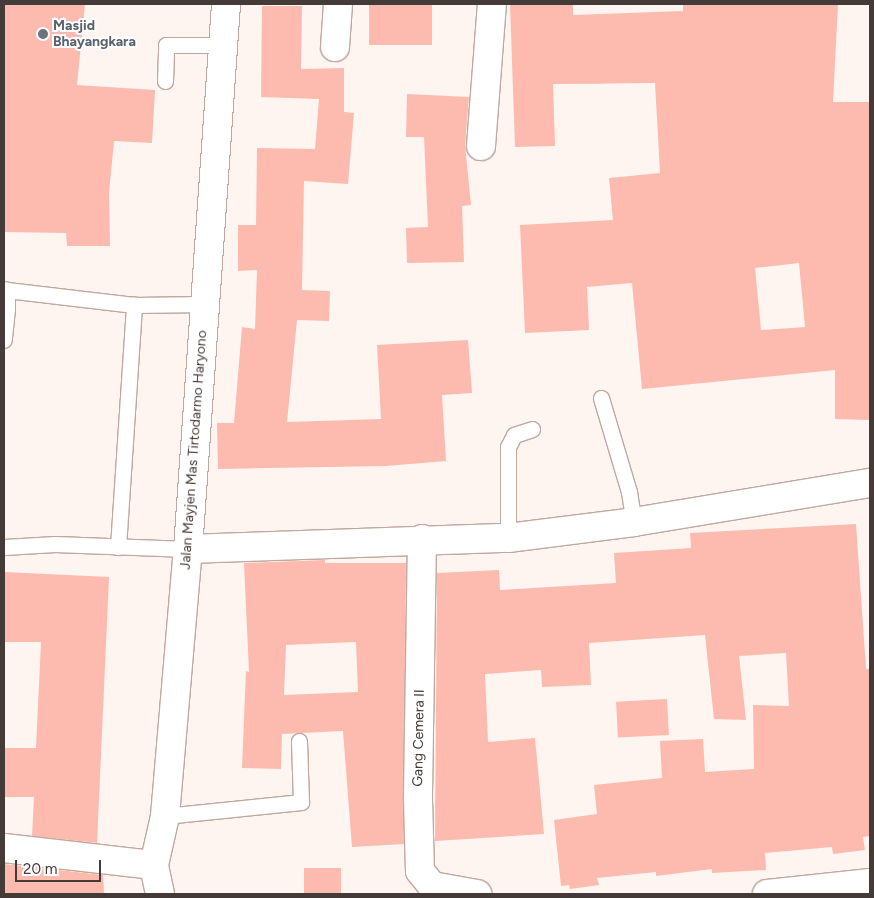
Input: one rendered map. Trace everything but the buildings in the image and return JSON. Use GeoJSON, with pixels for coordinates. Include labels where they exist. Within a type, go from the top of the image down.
{"type":"FeatureCollection","features":[{"type":"Feature","properties":{"kind":"street","name":"Jalan Mayjen Mas Tirtodarmo Haryono"},"geometry":{"type":"LineString","coordinates":[[160,894],[154,865],[165,816],[188,549],[226,4]]}},
{"type":"Feature","properties":{"kind":"street"},"geometry":{"type":"LineString","coordinates":[[335,47],[338,4]]}},
{"type":"Feature","properties":{"kind":"street"},"geometry":{"type":"LineString","coordinates":[[481,146],[492,4]]}},
{"type":"Feature","properties":{"kind":"street"},"geometry":{"type":"LineString","coordinates":[[188,549],[422,539],[508,538],[634,522],[870,483]]}},
{"type":"Feature","properties":{"kind":"street","name":"Gang Cemera II"},"geometry":{"type":"LineString","coordinates":[[422,539],[418,800],[420,872],[432,886],[477,894]]}},
{"type":"Feature","properties":{"kind":"street"},"geometry":{"type":"LineString","coordinates":[[4,848],[154,865]]}},
{"type":"Feature","properties":{"kind":"street"},"geometry":{"type":"LineString","coordinates":[[767,894],[870,883]]}},
{"type":"Feature","properties":{"kind":"lane"},"geometry":{"type":"LineString","coordinates":[[165,81],[166,45],[224,45]]}},
{"type":"Feature","properties":{"kind":"lane"},"geometry":{"type":"LineString","coordinates":[[4,340],[5,290],[74,300],[134,305],[204,304]]}},
{"type":"Feature","properties":{"kind":"lane"},"geometry":{"type":"LineString","coordinates":[[118,547],[134,305]]}},
{"type":"Feature","properties":{"kind":"lane"},"geometry":{"type":"LineString","coordinates":[[601,398],[629,492],[634,522]]}},
{"type":"Feature","properties":{"kind":"lane"},"geometry":{"type":"LineString","coordinates":[[508,538],[508,447],[514,434],[532,429]]}},
{"type":"Feature","properties":{"kind":"lane"},"geometry":{"type":"LineString","coordinates":[[4,547],[55,544],[188,549]]}},
{"type":"Feature","properties":{"kind":"lane"},"geometry":{"type":"LineString","coordinates":[[165,816],[300,802],[299,741]]}},
{"type":"Feature","properties":{"kind":"place","name":"Masjid Bhayangkara"},"geometry":{"type":"Point","coordinates":[43,34]}}]}
